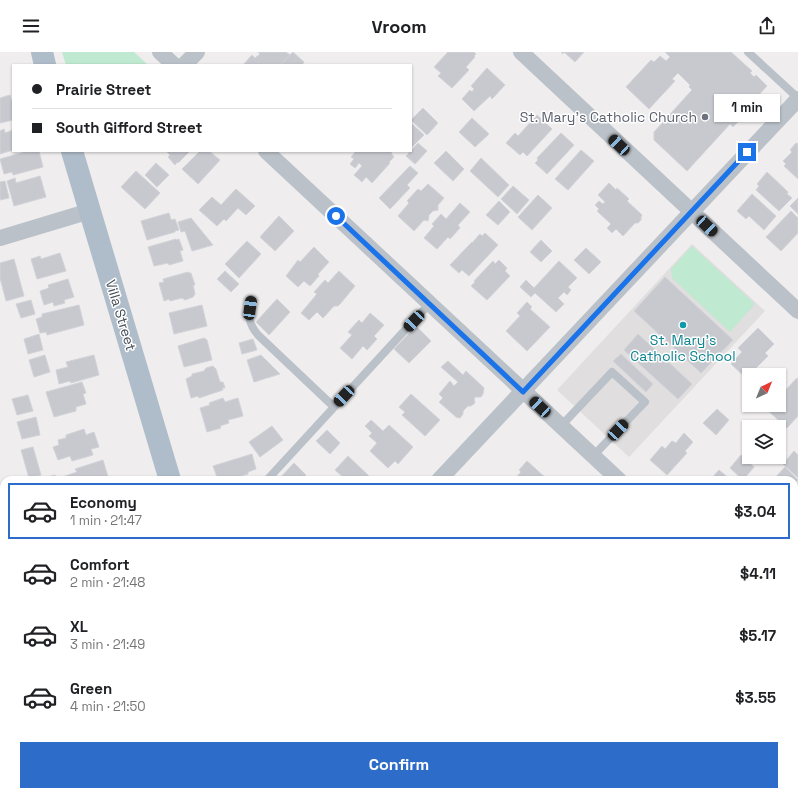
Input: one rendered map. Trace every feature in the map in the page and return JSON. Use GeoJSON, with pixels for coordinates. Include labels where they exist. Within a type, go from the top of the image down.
{"type":"FeatureCollection","features":[{"type":"Feature","properties":{"kind":"main road"},"geometry":{"type":"LineString","coordinates":[[42,52],[46,64]]}},
{"type":"Feature","properties":{"kind":"main road","name":"Villa Street"},"geometry":{"type":"LineString","coordinates":[[72,152],[169,476]]}},
{"type":"Feature","properties":{"kind":"street"},"geometry":{"type":"LineString","coordinates":[[160,52],[173,64]]}},
{"type":"Feature","properties":{"kind":"street"},"geometry":{"type":"LineString","coordinates":[[185,64],[196,52]]}},
{"type":"Feature","properties":{"kind":"street"},"geometry":{"type":"LineString","coordinates":[[521,52],[798,311]]}},
{"type":"Feature","properties":{"kind":"street"},"geometry":{"type":"LineString","coordinates":[[443,476],[798,99]]}},
{"type":"Feature","properties":{"kind":"street"},"geometry":{"type":"LineString","coordinates":[[267,152],[615,476]]}},
{"type":"Feature","properties":{"kind":"street"},"geometry":{"type":"LineString","coordinates":[[0,238],[90,211]]}},
{"type":"Feature","properties":{"kind":"lane"},"geometry":{"type":"LineString","coordinates":[[748,52],[798,99]]}},
{"type":"Feature","properties":{"kind":"lane"},"geometry":{"type":"LineString","coordinates":[[251,299],[248,317],[252,327],[258,335],[334,407]]}},
{"type":"Feature","properties":{"kind":"lane"},"geometry":{"type":"LineString","coordinates":[[270,476],[429,304]]}},
{"type":"Feature","properties":{"kind":"lane"},"geometry":{"type":"LineString","coordinates":[[560,426],[612,372],[645,402],[593,456]]}},
{"type":"Feature","properties":{"kind":"shaded area"},"geometry":{"type":"Polygon","coordinates":[[[692,244],[765,311],[629,457],[557,390],[692,244]]]}},
{"type":"Feature","properties":{"kind":"green space"},"geometry":{"type":"Polygon","coordinates":[[[62,52],[134,52],[147,64],[66,64],[62,52]]]}},
{"type":"Feature","properties":{"kind":"green space"},"geometry":{"type":"Polygon","coordinates":[[[692,246],[755,304],[730,332],[672,278],[671,269],[692,246]]]}},
{"type":"Feature","properties":{"kind":"building"},"geometry":{"type":"Polygon","coordinates":[[[258,52],[286,52],[290,55],[281,64],[244,64],[252,55],[255,58],[260,54],[258,52]]]}},
{"type":"Feature","properties":{"kind":"building"},"geometry":{"type":"Polygon","coordinates":[[[293,52],[304,62],[303,64],[281,64],[293,52]]]}},
{"type":"Feature","properties":{"kind":"building"},"geometry":{"type":"Polygon","coordinates":[[[448,52],[474,52],[476,54],[466,67],[469,70],[452,88],[438,76],[441,73],[434,67],[448,52]]]}},
{"type":"Feature","properties":{"kind":"building"},"geometry":{"type":"Polygon","coordinates":[[[564,52],[584,52],[575,62],[564,52]]]}},
{"type":"Feature","properties":{"kind":"building","name":"St. Mary's Catholic Church"},"geometry":{"type":"Polygon","coordinates":[[[665,52],[731,52],[752,71],[750,73],[754,77],[756,75],[767,86],[756,98],[753,96],[751,98],[754,100],[750,105],[752,107],[733,127],[730,124],[687,171],[654,140],[654,132],[692,90],[689,87],[690,85],[678,73],[672,79],[675,81],[649,109],[626,87],[651,60],[654,62],[660,56],[666,61],[670,57],[665,52]]]}},
{"type":"Feature","properties":{"kind":"building"},"geometry":{"type":"Polygon","coordinates":[[[487,68],[505,85],[492,99],[490,96],[474,111],[462,99],[470,90],[472,92],[474,89],[471,86],[487,68]]]}},
{"type":"Feature","properties":{"kind":"building"},"geometry":{"type":"Polygon","coordinates":[[[10,95],[12,102],[12,120],[0,123],[0,98],[10,95]]]}},
{"type":"Feature","properties":{"kind":"building"},"geometry":{"type":"Polygon","coordinates":[[[423,108],[438,123],[427,135],[412,121],[412,119],[423,108]]]}},
{"type":"Feature","properties":{"kind":"building"},"geometry":{"type":"Polygon","coordinates":[[[537,115],[552,129],[527,156],[523,152],[520,155],[506,143],[515,133],[518,136],[537,115]]]}},
{"type":"Feature","properties":{"kind":"building"},"geometry":{"type":"Polygon","coordinates":[[[472,118],[489,134],[475,147],[459,132],[472,118]]]}},
{"type":"Feature","properties":{"kind":"building"},"geometry":{"type":"Polygon","coordinates":[[[412,124],[424,135],[412,147],[412,124]]]}},
{"type":"Feature","properties":{"kind":"building"},"geometry":{"type":"Polygon","coordinates":[[[4,129],[5,133],[12,130],[12,150],[0,154],[0,131],[4,129]]]}},
{"type":"Feature","properties":{"kind":"building"},"geometry":{"type":"Polygon","coordinates":[[[561,133],[574,145],[547,174],[535,163],[538,160],[537,158],[561,133]]]}},
{"type":"Feature","properties":{"kind":"building"},"geometry":{"type":"Polygon","coordinates":[[[418,143],[427,151],[415,164],[406,156],[410,152],[412,152],[412,150],[418,143]]]}},
{"type":"Feature","properties":{"kind":"building"},"geometry":{"type":"Polygon","coordinates":[[[796,143],[798,144],[798,179],[784,166],[786,164],[783,161],[792,152],[790,150],[796,143]]]}},
{"type":"Feature","properties":{"kind":"building"},"geometry":{"type":"Polygon","coordinates":[[[581,150],[594,161],[568,190],[555,179],[581,150]]]}},
{"type":"Feature","properties":{"kind":"building"},"geometry":{"type":"Polygon","coordinates":[[[446,151],[464,169],[453,181],[434,163],[446,151]]]}},
{"type":"Feature","properties":{"kind":"building"},"geometry":{"type":"Polygon","coordinates":[[[24,152],[39,152],[43,167],[13,175],[12,172],[4,174],[0,159],[24,152]]]}},
{"type":"Feature","properties":{"kind":"building"},"geometry":{"type":"Polygon","coordinates":[[[167,152],[189,152],[175,165],[168,157],[170,155],[167,152]]]}},
{"type":"Feature","properties":{"kind":"building"},"geometry":{"type":"Polygon","coordinates":[[[199,152],[210,152],[220,160],[198,184],[182,169],[199,152]]]}},
{"type":"Feature","properties":{"kind":"building"},"geometry":{"type":"Polygon","coordinates":[[[355,152],[392,152],[391,153],[394,157],[372,183],[366,177],[362,182],[354,175],[362,166],[359,163],[355,168],[350,164],[354,159],[351,157],[355,152]]]}},
{"type":"Feature","properties":{"kind":"building"},"geometry":{"type":"Polygon","coordinates":[[[481,158],[509,185],[498,197],[470,171],[481,158]]]}},
{"type":"Feature","properties":{"kind":"building"},"geometry":{"type":"Polygon","coordinates":[[[156,163],[169,175],[157,187],[145,175],[156,163]]]}},
{"type":"Feature","properties":{"kind":"building"},"geometry":{"type":"Polygon","coordinates":[[[410,166],[418,173],[407,185],[410,188],[390,209],[379,198],[410,166]]]}},
{"type":"Feature","properties":{"kind":"building"},"geometry":{"type":"Polygon","coordinates":[[[136,171],[160,193],[145,209],[121,187],[136,171]]]}},
{"type":"Feature","properties":{"kind":"building"},"geometry":{"type":"Polygon","coordinates":[[[767,172],[788,192],[787,194],[792,198],[779,211],[756,190],[759,186],[757,184],[767,172]]]}},
{"type":"Feature","properties":{"kind":"building"},"geometry":{"type":"Polygon","coordinates":[[[40,176],[46,197],[14,206],[7,181],[15,178],[16,183],[40,176]]]}},
{"type":"Feature","properties":{"kind":"building"},"geometry":{"type":"Polygon","coordinates":[[[5,181],[9,198],[0,200],[0,182],[5,181]]]}},
{"type":"Feature","properties":{"kind":"building"},"geometry":{"type":"Polygon","coordinates":[[[609,183],[629,199],[627,201],[642,215],[641,220],[638,223],[635,223],[623,236],[616,229],[612,233],[607,228],[611,224],[597,211],[599,209],[595,205],[599,201],[603,204],[605,202],[598,195],[609,183]]]}},
{"type":"Feature","properties":{"kind":"building"},"geometry":{"type":"Polygon","coordinates":[[[428,184],[444,198],[438,205],[438,210],[433,211],[429,215],[428,221],[424,220],[414,231],[398,216],[409,203],[407,201],[418,189],[421,191],[428,184]]]}},
{"type":"Feature","properties":{"kind":"building"},"geometry":{"type":"Polygon","coordinates":[[[513,186],[529,200],[517,214],[501,199],[513,186]]]}},
{"type":"Feature","properties":{"kind":"building"},"geometry":{"type":"Polygon","coordinates":[[[236,189],[255,206],[246,215],[238,208],[226,221],[224,219],[217,226],[199,210],[212,197],[221,205],[236,189]]]}},
{"type":"Feature","properties":{"kind":"building"},"geometry":{"type":"Polygon","coordinates":[[[752,194],[776,216],[764,230],[749,216],[746,219],[737,211],[752,194]]]}},
{"type":"Feature","properties":{"kind":"building"},"geometry":{"type":"Polygon","coordinates":[[[538,195],[552,208],[532,230],[518,217],[538,195]]]}},
{"type":"Feature","properties":{"kind":"building"},"geometry":{"type":"Polygon","coordinates":[[[798,198],[798,214],[790,206],[798,198]]]}},
{"type":"Feature","properties":{"kind":"building"},"geometry":{"type":"Polygon","coordinates":[[[499,201],[510,212],[498,225],[486,215],[499,201]]]}},
{"type":"Feature","properties":{"kind":"building"},"geometry":{"type":"Polygon","coordinates":[[[460,203],[470,212],[458,225],[460,228],[450,239],[448,237],[437,249],[424,238],[434,226],[432,224],[441,214],[446,219],[460,203]]]}},
{"type":"Feature","properties":{"kind":"building"},"geometry":{"type":"Polygon","coordinates":[[[791,211],[798,218],[798,233],[781,251],[766,237],[791,211]]]}},
{"type":"Feature","properties":{"kind":"building"},"geometry":{"type":"Polygon","coordinates":[[[169,213],[171,220],[175,219],[179,230],[147,240],[141,221],[169,213]]]}},
{"type":"Feature","properties":{"kind":"building"},"geometry":{"type":"Polygon","coordinates":[[[279,216],[294,231],[275,251],[260,237],[279,216]]]}},
{"type":"Feature","properties":{"kind":"building"},"geometry":{"type":"Polygon","coordinates":[[[191,218],[213,245],[192,251],[185,231],[181,232],[178,222],[191,218]]]}},
{"type":"Feature","properties":{"kind":"building"},"geometry":{"type":"Polygon","coordinates":[[[485,233],[498,245],[469,276],[462,270],[459,273],[450,265],[480,234],[482,236],[485,233]]]}},
{"type":"Feature","properties":{"kind":"building"},"geometry":{"type":"Polygon","coordinates":[[[179,239],[183,250],[180,251],[183,261],[169,265],[168,263],[154,266],[148,247],[179,239]]]}},
{"type":"Feature","properties":{"kind":"building"},"geometry":{"type":"Polygon","coordinates":[[[541,240],[552,251],[541,262],[530,252],[541,240]]]}},
{"type":"Feature","properties":{"kind":"building"},"geometry":{"type":"Polygon","coordinates":[[[247,241],[261,254],[239,278],[225,264],[247,241]]]}},
{"type":"Feature","properties":{"kind":"building"},"geometry":{"type":"Polygon","coordinates":[[[314,247],[329,262],[310,286],[304,281],[298,287],[286,276],[298,260],[300,262],[314,247]]]}},
{"type":"Feature","properties":{"kind":"building"},"geometry":{"type":"Polygon","coordinates":[[[586,248],[601,262],[589,274],[574,260],[586,248]]]}},
{"type":"Feature","properties":{"kind":"building"},"geometry":{"type":"Polygon","coordinates":[[[60,253],[66,271],[37,279],[31,259],[40,256],[41,259],[60,253]]]}},
{"type":"Feature","properties":{"kind":"building"},"geometry":{"type":"Polygon","coordinates":[[[14,259],[24,296],[6,301],[0,278],[0,263],[14,259]]]}},
{"type":"Feature","properties":{"kind":"building"},"geometry":{"type":"Polygon","coordinates":[[[499,260],[507,268],[505,271],[510,276],[487,300],[471,286],[493,261],[495,264],[499,260]]]}},
{"type":"Feature","properties":{"kind":"building"},"geometry":{"type":"Polygon","coordinates":[[[559,261],[577,278],[568,287],[571,290],[567,295],[564,292],[558,298],[564,304],[556,312],[535,293],[531,297],[520,287],[526,280],[534,288],[559,261]]]}},
{"type":"Feature","properties":{"kind":"building"},"geometry":{"type":"Polygon","coordinates":[[[225,271],[239,284],[231,292],[217,279],[225,271]]]}},
{"type":"Feature","properties":{"kind":"building"},"geometry":{"type":"Polygon","coordinates":[[[339,271],[355,286],[338,306],[334,306],[323,318],[317,312],[309,320],[301,313],[317,294],[314,292],[325,280],[328,283],[339,271]]]}},
{"type":"Feature","properties":{"kind":"building"},"geometry":{"type":"Polygon","coordinates":[[[188,272],[191,273],[195,285],[193,285],[195,294],[193,297],[185,300],[182,298],[164,301],[159,283],[164,282],[163,279],[188,272]]]}},
{"type":"Feature","properties":{"kind":"building","name":"St. Mary's Catholic School"},"geometry":{"type":"Polygon","coordinates":[[[665,277],[733,340],[701,373],[634,311],[665,277]]]}},
{"type":"Feature","properties":{"kind":"building"},"geometry":{"type":"Polygon","coordinates":[[[68,279],[74,297],[64,300],[65,303],[54,306],[53,302],[44,305],[40,291],[49,288],[48,285],[68,279]]]}},
{"type":"Feature","properties":{"kind":"building"},"geometry":{"type":"Polygon","coordinates":[[[277,299],[290,312],[269,335],[256,322],[277,299]]]}},
{"type":"Feature","properties":{"kind":"building"},"geometry":{"type":"Polygon","coordinates":[[[31,300],[35,314],[21,318],[16,304],[31,300]]]}},
{"type":"Feature","properties":{"kind":"building"},"geometry":{"type":"Polygon","coordinates":[[[527,302],[532,307],[530,309],[550,327],[527,351],[506,331],[520,316],[517,313],[527,302]]]}},
{"type":"Feature","properties":{"kind":"building"},"geometry":{"type":"Polygon","coordinates":[[[79,305],[84,325],[47,335],[46,332],[40,333],[36,319],[42,317],[42,314],[79,305]]]}},
{"type":"Feature","properties":{"kind":"building"},"geometry":{"type":"Polygon","coordinates":[[[202,305],[207,326],[174,334],[169,313],[202,305]]]}},
{"type":"Feature","properties":{"kind":"building"},"geometry":{"type":"Polygon","coordinates":[[[370,313],[384,325],[374,336],[377,339],[367,350],[363,346],[352,359],[340,348],[352,335],[348,332],[359,320],[362,323],[370,313]]]}},
{"type":"Feature","properties":{"kind":"building"},"geometry":{"type":"Polygon","coordinates":[[[416,326],[431,341],[409,363],[394,349],[416,326]]]}},
{"type":"Feature","properties":{"kind":"building"},"geometry":{"type":"Polygon","coordinates":[[[758,328],[774,344],[765,353],[768,356],[756,368],[742,368],[742,374],[731,364],[742,352],[738,348],[758,328]]]}},
{"type":"Feature","properties":{"kind":"building"},"geometry":{"type":"Polygon","coordinates":[[[39,334],[43,350],[28,354],[24,339],[39,334]]]}},
{"type":"Feature","properties":{"kind":"building","name":"St. Mary's Catholic School"},"geometry":{"type":"Polygon","coordinates":[[[638,334],[692,384],[678,399],[624,350],[638,334]]]}},
{"type":"Feature","properties":{"kind":"building"},"geometry":{"type":"Polygon","coordinates":[[[204,338],[207,340],[212,360],[184,367],[178,346],[204,338]]]}},
{"type":"Feature","properties":{"kind":"building"},"geometry":{"type":"Polygon","coordinates":[[[253,339],[257,350],[242,354],[239,343],[253,339]]]}},
{"type":"Feature","properties":{"kind":"building","name":"St. Mary's Catholic School"},"geometry":{"type":"Polygon","coordinates":[[[621,354],[653,384],[646,392],[613,361],[621,354]]]}},
{"type":"Feature","properties":{"kind":"building"},"geometry":{"type":"Polygon","coordinates":[[[45,355],[50,372],[34,377],[29,360],[45,355]]]}},
{"type":"Feature","properties":{"kind":"building"},"geometry":{"type":"Polygon","coordinates":[[[94,355],[99,375],[71,383],[70,381],[59,384],[56,370],[68,367],[66,362],[94,355]]]}},
{"type":"Feature","properties":{"kind":"building"},"geometry":{"type":"Polygon","coordinates":[[[261,355],[280,374],[254,382],[247,360],[261,355]]]}},
{"type":"Feature","properties":{"kind":"building"},"geometry":{"type":"Polygon","coordinates":[[[448,361],[463,375],[466,371],[484,388],[481,397],[474,398],[475,403],[468,406],[463,411],[460,418],[456,417],[439,402],[443,398],[439,394],[450,381],[454,386],[458,382],[441,367],[448,361]]]}},
{"type":"Feature","properties":{"kind":"building"},"geometry":{"type":"Polygon","coordinates":[[[213,366],[216,369],[220,382],[223,382],[225,388],[199,398],[198,396],[191,398],[186,379],[192,376],[192,374],[204,371],[206,368],[213,366]]]}},
{"type":"Feature","properties":{"kind":"building"},"geometry":{"type":"Polygon","coordinates":[[[797,378],[798,416],[787,428],[786,420],[778,420],[769,412],[786,412],[786,390],[797,378]]]}},
{"type":"Feature","properties":{"kind":"building"},"geometry":{"type":"Polygon","coordinates":[[[82,382],[86,393],[83,394],[86,404],[76,407],[76,411],[54,417],[46,392],[82,382]]]}},
{"type":"Feature","properties":{"kind":"building"},"geometry":{"type":"Polygon","coordinates":[[[411,394],[440,420],[425,436],[402,415],[405,412],[399,407],[411,394]]]}},
{"type":"Feature","properties":{"kind":"building"},"geometry":{"type":"Polygon","coordinates":[[[28,395],[33,411],[17,415],[12,399],[28,395]]]}},
{"type":"Feature","properties":{"kind":"building"},"geometry":{"type":"Polygon","coordinates":[[[223,398],[225,402],[238,398],[243,416],[228,420],[229,423],[220,426],[221,428],[207,432],[200,408],[210,405],[209,403],[223,398]]]}},
{"type":"Feature","properties":{"kind":"building"},"geometry":{"type":"Polygon","coordinates":[[[717,409],[729,420],[716,435],[703,423],[717,409]]]}},
{"type":"Feature","properties":{"kind":"building"},"geometry":{"type":"Polygon","coordinates":[[[36,417],[40,435],[22,439],[17,422],[36,417]]]}},
{"type":"Feature","properties":{"kind":"building"},"geometry":{"type":"Polygon","coordinates":[[[371,420],[383,431],[389,425],[413,447],[398,464],[395,461],[388,468],[370,451],[377,443],[369,436],[372,433],[365,426],[371,420]]]}},
{"type":"Feature","properties":{"kind":"building"},"geometry":{"type":"Polygon","coordinates":[[[272,426],[283,440],[260,457],[249,442],[272,426]]]}},
{"type":"Feature","properties":{"kind":"building"},"geometry":{"type":"Polygon","coordinates":[[[84,429],[86,435],[94,432],[99,447],[91,449],[93,455],[72,461],[70,456],[58,460],[53,447],[59,445],[58,440],[66,438],[66,435],[84,429]]]}},
{"type":"Feature","properties":{"kind":"building"},"geometry":{"type":"Polygon","coordinates":[[[327,430],[340,443],[330,454],[316,441],[327,430]]]}},
{"type":"Feature","properties":{"kind":"building"},"geometry":{"type":"Polygon","coordinates":[[[684,433],[693,442],[685,451],[687,453],[667,475],[650,460],[662,446],[665,449],[672,441],[676,443],[684,433]]]}},
{"type":"Feature","properties":{"kind":"building"},"geometry":{"type":"Polygon","coordinates":[[[33,447],[41,475],[28,476],[21,450],[33,447]]]}},
{"type":"Feature","properties":{"kind":"building"},"geometry":{"type":"Polygon","coordinates":[[[794,451],[798,455],[798,476],[796,476],[783,464],[786,464],[786,460],[794,451]]]}},
{"type":"Feature","properties":{"kind":"building"},"geometry":{"type":"Polygon","coordinates":[[[252,454],[256,469],[241,476],[217,476],[213,466],[252,454]]]}},
{"type":"Feature","properties":{"kind":"building"},"geometry":{"type":"Polygon","coordinates":[[[741,455],[742,464],[751,464],[754,467],[746,476],[739,476],[730,468],[741,455]]]}},
{"type":"Feature","properties":{"kind":"building"},"geometry":{"type":"Polygon","coordinates":[[[348,456],[369,476],[342,476],[335,470],[348,456]]]}},
{"type":"Feature","properties":{"kind":"building"},"geometry":{"type":"Polygon","coordinates":[[[103,460],[108,476],[65,476],[77,472],[75,469],[103,460]]]}},
{"type":"Feature","properties":{"kind":"building"},"geometry":{"type":"Polygon","coordinates":[[[527,461],[544,476],[518,476],[521,472],[519,470],[527,461]]]}},
{"type":"Feature","properties":{"kind":"building"},"geometry":{"type":"Polygon","coordinates":[[[294,463],[306,475],[305,476],[282,476],[294,463]]]}},
{"type":"Feature","properties":{"kind":"building"},"geometry":{"type":"Polygon","coordinates":[[[785,467],[794,476],[777,476],[785,467]]]}},
{"type":"Feature","properties":{"kind":"building"},"geometry":{"type":"Polygon","coordinates":[[[719,470],[726,476],[714,476],[719,470]]]}},
{"type":"Feature","properties":{"kind":"place","name":"St. Mary's Catholic Church"},"geometry":{"type":"Point","coordinates":[705,117]}},
{"type":"Feature","properties":{"kind":"place","name":"St. Mary's Catholic School"},"geometry":{"type":"Point","coordinates":[683,325]}},
{"type":"Feature","properties":{"kind":"route"},"geometry":{"type":"LineString","coordinates":[[336,216],[523,392],[747,152]]}}]}
